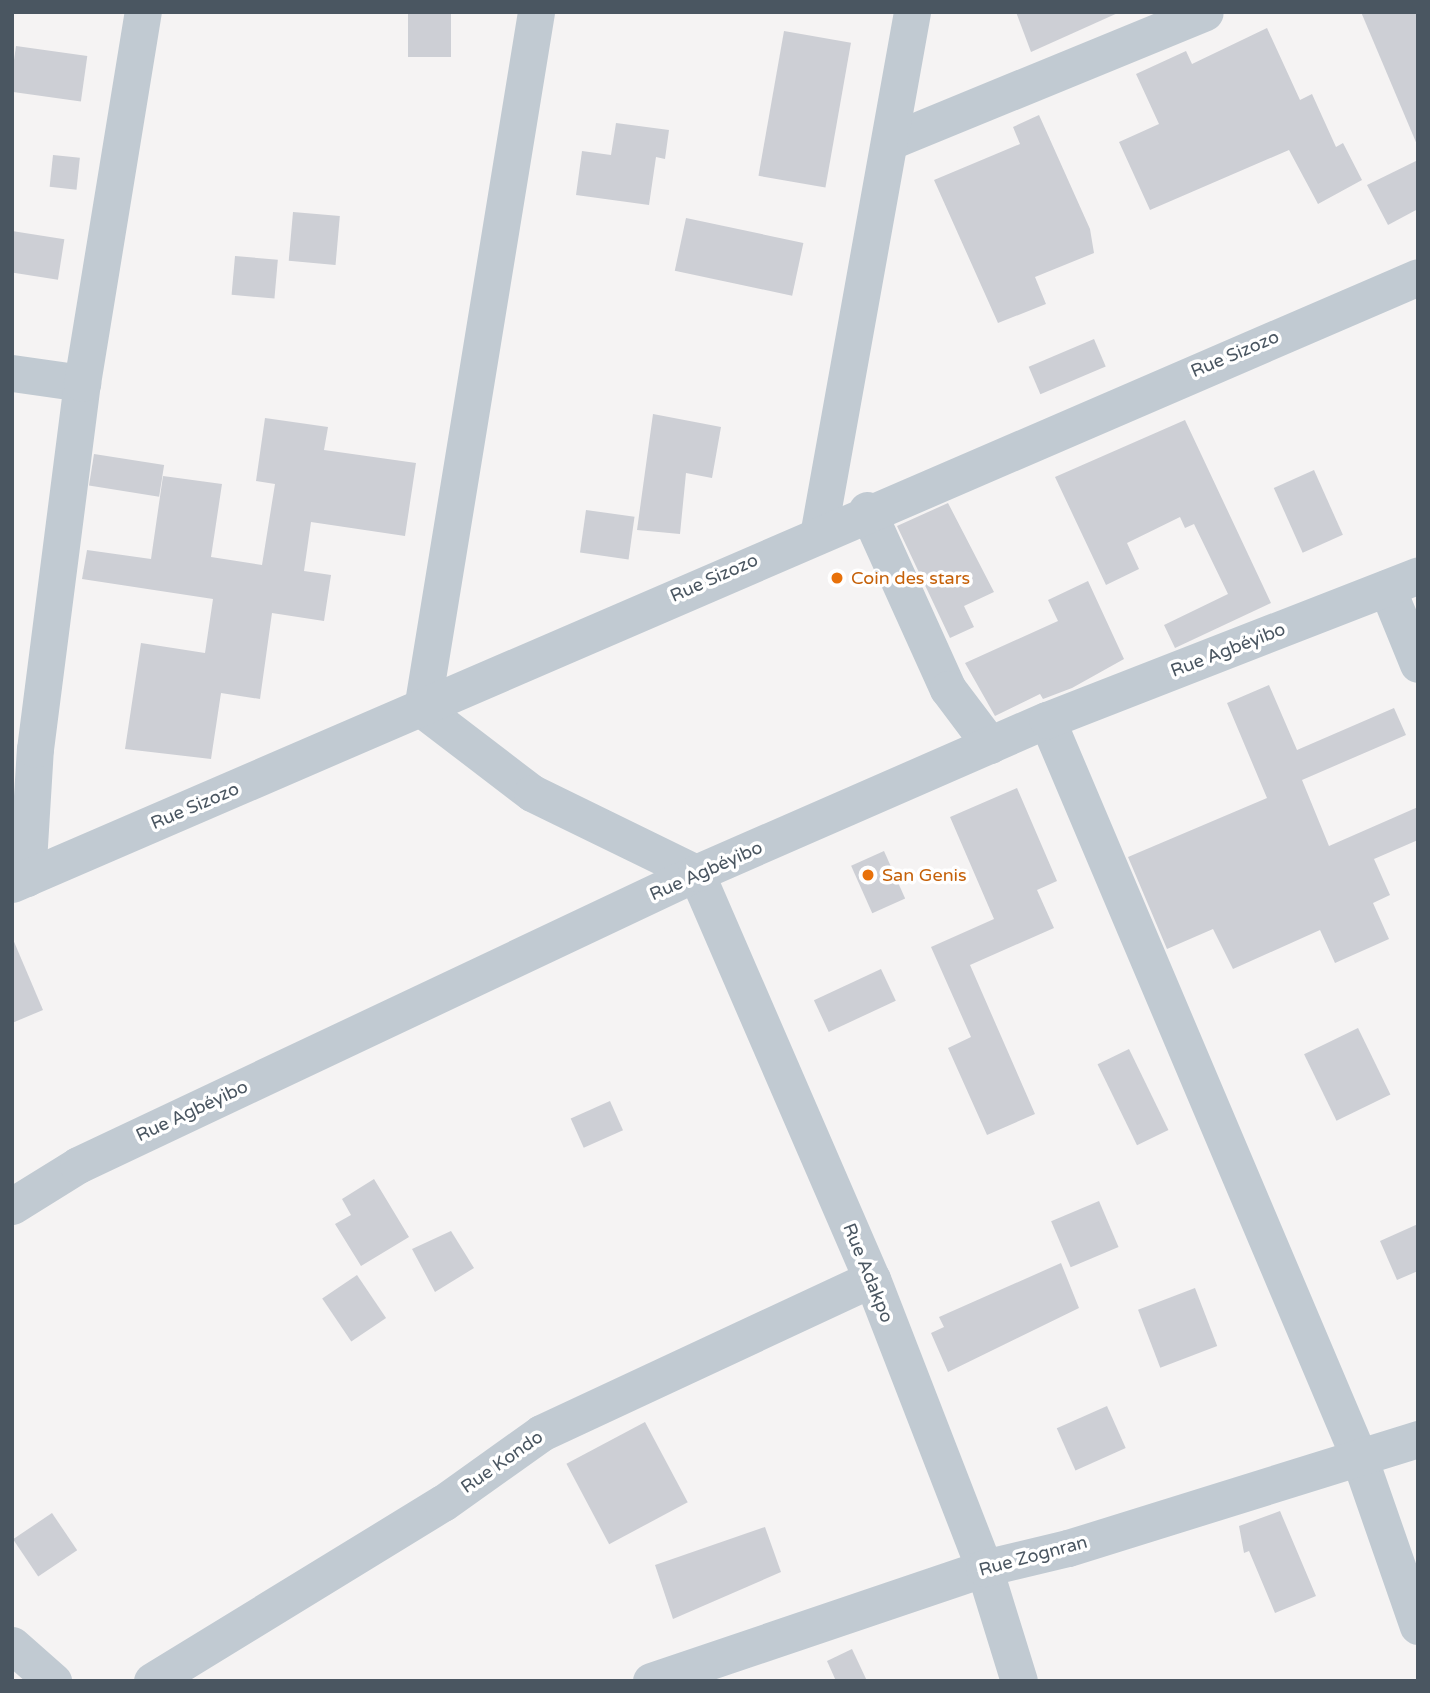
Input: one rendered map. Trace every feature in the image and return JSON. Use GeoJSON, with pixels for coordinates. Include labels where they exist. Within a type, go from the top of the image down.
{"type":"FeatureCollection","features":[{"type":"Feature","properties":{"kind":"street"},"geometry":{"type":"LineString","coordinates":[[19,881],[24,748],[142,12]]}},
{"type":"Feature","properties":{"kind":"street"},"geometry":{"type":"LineString","coordinates":[[536,12],[422,709],[532,793],[696,873]]}},
{"type":"Feature","properties":{"kind":"street"},"geometry":{"type":"LineString","coordinates":[[819,530],[891,141],[912,12]]}},
{"type":"Feature","properties":{"kind":"street"},"geometry":{"type":"LineString","coordinates":[[891,141],[1205,12]]}},
{"type":"Feature","properties":{"kind":"street","name":"Rue Sizozo"},"geometry":{"type":"LineString","coordinates":[[19,881],[422,709],[819,530],[1418,277]]}},
{"type":"Feature","properties":{"kind":"street"},"geometry":{"type":"LineString","coordinates":[[12,373],[82,383]]}},
{"type":"Feature","properties":{"kind":"street"},"geometry":{"type":"LineString","coordinates":[[867,510],[948,690],[990,745]]}},
{"type":"Feature","properties":{"kind":"street"},"geometry":{"type":"LineString","coordinates":[[1403,581],[1418,664]]}},
{"type":"Feature","properties":{"kind":"street","name":"Rue Agbéyibo"},"geometry":{"type":"LineString","coordinates":[[12,1206],[78,1165],[696,873],[1047,720],[1403,581]]}},
{"type":"Feature","properties":{"kind":"street"},"geometry":{"type":"LineString","coordinates":[[1047,720],[1359,1457],[1418,1626]]}},
{"type":"Feature","properties":{"kind":"street","name":"Rue Adakpo"},"geometry":{"type":"LineString","coordinates":[[696,873],[872,1279],[984,1567],[1019,1681]]}},
{"type":"Feature","properties":{"kind":"street","name":"Rue Kondo"},"geometry":{"type":"LineString","coordinates":[[152,1681],[443,1503],[541,1433],[872,1279]]}},
{"type":"Feature","properties":{"kind":"street","name":"Rue Zognran"},"geometry":{"type":"LineString","coordinates":[[651,1681],[984,1567],[1068,1548],[1418,1439]]}},
{"type":"Feature","properties":{"kind":"street"},"geometry":{"type":"LineString","coordinates":[[12,1645],[53,1681]]}},
{"type":"Feature","properties":{"kind":"building"},"geometry":{"type":"Polygon","coordinates":[[[408,12],[451,12],[451,57],[408,57],[408,12]]]}},
{"type":"Feature","properties":{"kind":"building"},"geometry":{"type":"Polygon","coordinates":[[[1016,12],[1120,12],[1031,52],[1016,12]]]}},
{"type":"Feature","properties":{"kind":"building"},"geometry":{"type":"Polygon","coordinates":[[[1361,12],[1418,12],[1418,147],[1361,12]]]}},
{"type":"Feature","properties":{"kind":"building"},"geometry":{"type":"Polygon","coordinates":[[[1267,28],[1300,100],[1312,94],[1336,147],[1343,143],[1362,180],[1318,204],[1289,150],[1150,210],[1119,142],[1159,124],[1136,74],[1186,51],[1192,64],[1267,28]]]}},
{"type":"Feature","properties":{"kind":"building"},"geometry":{"type":"Polygon","coordinates":[[[784,31],[851,43],[825,188],[758,176],[784,31]]]}},
{"type":"Feature","properties":{"kind":"building"},"geometry":{"type":"Polygon","coordinates":[[[16,46],[87,56],[81,102],[12,92],[16,46]]]}},
{"type":"Feature","properties":{"kind":"building"},"geometry":{"type":"Polygon","coordinates":[[[1039,115],[1090,229],[1094,253],[1035,277],[1046,304],[998,323],[934,180],[1020,144],[1013,127],[1039,115]]]}},
{"type":"Feature","properties":{"kind":"building"},"geometry":{"type":"Polygon","coordinates":[[[616,123],[669,130],[665,159],[656,157],[649,205],[576,195],[582,151],[611,155],[616,123]]]}},
{"type":"Feature","properties":{"kind":"building"},"geometry":{"type":"Polygon","coordinates":[[[53,155],[80,158],[77,190],[50,187],[53,155]]]}},
{"type":"Feature","properties":{"kind":"building"},"geometry":{"type":"Polygon","coordinates":[[[1418,160],[1418,209],[1388,225],[1367,185],[1418,160]]]}},
{"type":"Feature","properties":{"kind":"building"},"geometry":{"type":"Polygon","coordinates":[[[293,212],[340,216],[336,265],[289,261],[293,212]]]}},
{"type":"Feature","properties":{"kind":"building"},"geometry":{"type":"Polygon","coordinates":[[[686,218],[803,243],[792,296],[675,271],[686,218]]]}},
{"type":"Feature","properties":{"kind":"building"},"geometry":{"type":"Polygon","coordinates":[[[12,231],[64,239],[58,280],[12,273],[12,231]]]}},
{"type":"Feature","properties":{"kind":"building"},"geometry":{"type":"Polygon","coordinates":[[[235,256],[278,260],[274,299],[232,295],[235,256]]]}},
{"type":"Feature","properties":{"kind":"building"},"geometry":{"type":"Polygon","coordinates":[[[1094,339],[1106,367],[1040,394],[1029,367],[1094,339]]]}},
{"type":"Feature","properties":{"kind":"building"},"geometry":{"type":"Polygon","coordinates":[[[653,414],[721,427],[712,478],[686,473],[680,534],[637,530],[653,414]]]}},
{"type":"Feature","properties":{"kind":"building"},"geometry":{"type":"Polygon","coordinates":[[[265,418],[328,427],[324,450],[416,463],[405,536],[311,522],[304,571],[331,575],[324,621],[272,613],[260,699],[221,693],[211,759],[125,749],[141,643],[205,653],[213,599],[82,579],[87,550],[151,559],[163,476],[222,484],[211,557],[262,565],[275,484],[256,481],[265,418]]]}},
{"type":"Feature","properties":{"kind":"building"},"geometry":{"type":"Polygon","coordinates":[[[1185,420],[1271,603],[1175,648],[1164,625],[1228,594],[1194,524],[1185,528],[1180,517],[1127,543],[1139,569],[1106,585],[1055,477],[1185,420]]]}},
{"type":"Feature","properties":{"kind":"building"},"geometry":{"type":"Polygon","coordinates":[[[94,454],[164,465],[159,497],[89,486],[94,454]]]}},
{"type":"Feature","properties":{"kind":"building"},"geometry":{"type":"Polygon","coordinates":[[[1314,470],[1343,535],[1303,553],[1274,488],[1314,470]]]}},
{"type":"Feature","properties":{"kind":"building"},"geometry":{"type":"Polygon","coordinates":[[[948,503],[994,592],[964,606],[974,627],[950,638],[897,526],[948,503]]]}},
{"type":"Feature","properties":{"kind":"building"},"geometry":{"type":"Polygon","coordinates":[[[586,510],[635,517],[629,559],[580,553],[586,510]]]}},
{"type":"Feature","properties":{"kind":"building"},"geometry":{"type":"Polygon","coordinates":[[[1088,581],[1124,659],[1072,688],[1043,699],[1040,694],[995,716],[965,663],[1058,621],[1048,600],[1088,581]]]}},
{"type":"Feature","properties":{"kind":"building"},"geometry":{"type":"Polygon","coordinates":[[[1269,685],[1297,750],[1394,708],[1406,735],[1302,780],[1329,846],[1418,807],[1418,840],[1374,859],[1390,895],[1373,903],[1389,939],[1335,963],[1320,930],[1233,969],[1213,929],[1167,949],[1128,857],[1267,798],[1227,703],[1269,685]]]}},
{"type":"Feature","properties":{"kind":"building"},"geometry":{"type":"Polygon","coordinates":[[[1017,788],[1057,881],[1037,890],[1054,928],[970,965],[1035,1114],[987,1135],[948,1048],[971,1037],[931,947],[994,919],[950,817],[1017,788]]]}},
{"type":"Feature","properties":{"kind":"building"},"geometry":{"type":"Polygon","coordinates":[[[884,851],[905,899],[872,913],[851,866],[884,851]]]}},
{"type":"Feature","properties":{"kind":"building"},"geometry":{"type":"Polygon","coordinates":[[[12,937],[43,1010],[12,1023],[12,937]]]}},
{"type":"Feature","properties":{"kind":"building"},"geometry":{"type":"Polygon","coordinates":[[[881,969],[896,1001],[829,1032],[814,1000],[881,969]]]}},
{"type":"Feature","properties":{"kind":"building"},"geometry":{"type":"Polygon","coordinates":[[[1358,1028],[1390,1095],[1337,1121],[1304,1054],[1358,1028]]]}},
{"type":"Feature","properties":{"kind":"building"},"geometry":{"type":"Polygon","coordinates":[[[1129,1049],[1168,1130],[1137,1145],[1098,1064],[1129,1049]]]}},
{"type":"Feature","properties":{"kind":"building"},"geometry":{"type":"Polygon","coordinates":[[[610,1101],[623,1130],[584,1148],[571,1118],[610,1101]]]}},
{"type":"Feature","properties":{"kind":"building"},"geometry":{"type":"Polygon","coordinates":[[[374,1179],[409,1237],[361,1266],[335,1224],[351,1215],[342,1199],[374,1179]]]}},
{"type":"Feature","properties":{"kind":"building"},"geometry":{"type":"Polygon","coordinates":[[[1099,1201],[1119,1247],[1071,1267],[1051,1221],[1099,1201]]]}},
{"type":"Feature","properties":{"kind":"building"},"geometry":{"type":"Polygon","coordinates":[[[1418,1224],[1418,1271],[1397,1280],[1380,1241],[1418,1224]]]}},
{"type":"Feature","properties":{"kind":"building"},"geometry":{"type":"Polygon","coordinates":[[[451,1231],[474,1268],[435,1292],[412,1249],[451,1231]]]}},
{"type":"Feature","properties":{"kind":"building"},"geometry":{"type":"Polygon","coordinates":[[[1061,1263],[1079,1308],[948,1372],[931,1333],[944,1327],[939,1317],[1061,1263]]]}},
{"type":"Feature","properties":{"kind":"building"},"geometry":{"type":"Polygon","coordinates":[[[357,1275],[386,1318],[351,1342],[322,1298],[357,1275]]]}},
{"type":"Feature","properties":{"kind":"building"},"geometry":{"type":"Polygon","coordinates":[[[1195,1288],[1217,1346],[1160,1368],[1138,1310],[1195,1288]]]}},
{"type":"Feature","properties":{"kind":"building"},"geometry":{"type":"Polygon","coordinates":[[[1107,1406],[1126,1448],[1075,1470],[1057,1428],[1107,1406]]]}},
{"type":"Feature","properties":{"kind":"building"},"geometry":{"type":"Polygon","coordinates":[[[645,1422],[688,1502],[609,1544],[566,1464],[645,1422]]]}},
{"type":"Feature","properties":{"kind":"building"},"geometry":{"type":"Polygon","coordinates":[[[1280,1511],[1316,1596],[1275,1613],[1249,1551],[1244,1553],[1239,1526],[1280,1511]]]}},
{"type":"Feature","properties":{"kind":"building"},"geometry":{"type":"Polygon","coordinates":[[[52,1513],[77,1550],[38,1577],[13,1539],[52,1513]]]}},
{"type":"Feature","properties":{"kind":"building"},"geometry":{"type":"Polygon","coordinates":[[[765,1527],[781,1572],[673,1619],[655,1565],[765,1527]]]}},
{"type":"Feature","properties":{"kind":"building"},"geometry":{"type":"Polygon","coordinates":[[[852,1649],[867,1681],[836,1681],[827,1661],[852,1649]]]}},
{"type":"Feature","properties":{"kind":"place","name":"Coin des stars"},"geometry":{"type":"Point","coordinates":[837,578]}},
{"type":"Feature","properties":{"kind":"place","name":"San Genis"},"geometry":{"type":"Point","coordinates":[868,875]}}]}
